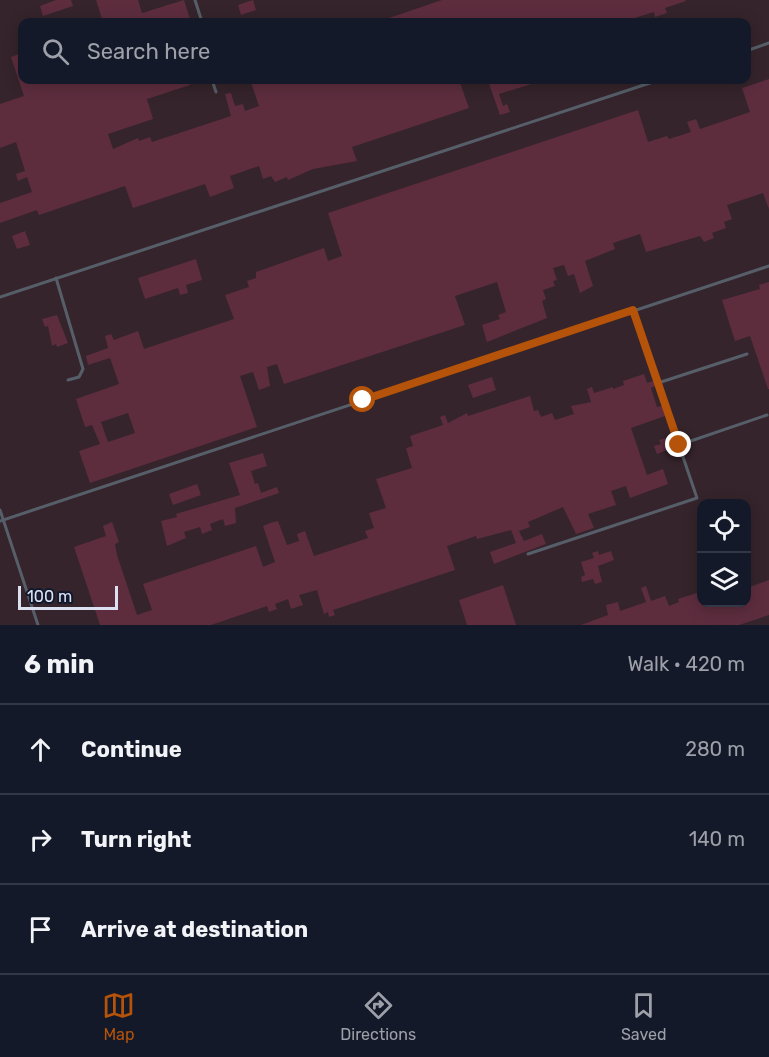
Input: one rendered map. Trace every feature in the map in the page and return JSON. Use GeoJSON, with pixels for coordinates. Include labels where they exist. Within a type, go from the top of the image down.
{"type":"FeatureCollection","features":[{"type":"Feature","properties":{"kind":"lane"},"geometry":{"type":"LineString","coordinates":[[195,0],[201,18]]}},
{"type":"Feature","properties":{"kind":"lane"},"geometry":{"type":"LineString","coordinates":[[751,50],[769,43]]}},
{"type":"Feature","properties":{"kind":"lane"},"geometry":{"type":"LineString","coordinates":[[213,84],[216,92]]}},
{"type":"Feature","properties":{"kind":"lane"},"geometry":{"type":"LineString","coordinates":[[0,297],[647,84]]}},
{"type":"Feature","properties":{"kind":"lane"},"geometry":{"type":"LineString","coordinates":[[2,521],[769,266]]}},
{"type":"Feature","properties":{"kind":"lane"},"geometry":{"type":"LineString","coordinates":[[56,278],[83,369],[79,377],[68,380]]}},
{"type":"Feature","properties":{"kind":"lane"},"geometry":{"type":"LineString","coordinates":[[528,554],[698,498],[633,310]]}},
{"type":"Feature","properties":{"kind":"lane"},"geometry":{"type":"LineString","coordinates":[[658,383],[747,354]]}},
{"type":"Feature","properties":{"kind":"lane"},"geometry":{"type":"LineString","coordinates":[[679,445],[767,415]]}},
{"type":"Feature","properties":{"kind":"lane"},"geometry":{"type":"LineString","coordinates":[[0,510],[38,625]]}},
{"type":"Feature","properties":{"kind":"shaded area"},"geometry":{"type":"Polygon","coordinates":[[[0,0],[769,0],[769,625],[0,625],[0,0]]]}},
{"type":"Feature","properties":{"kind":"building"},"geometry":{"type":"Polygon","coordinates":[[[56,0],[71,0],[73,6],[43,16],[40,6],[56,0]]]}},
{"type":"Feature","properties":{"kind":"building"},"geometry":{"type":"Polygon","coordinates":[[[96,0],[138,0],[142,13],[184,0],[190,18],[102,18],[96,0]]]}},
{"type":"Feature","properties":{"kind":"building"},"geometry":{"type":"Polygon","coordinates":[[[253,0],[256,10],[241,15],[238,5],[253,0]]]}},
{"type":"Feature","properties":{"kind":"building"},"geometry":{"type":"Polygon","coordinates":[[[442,0],[686,1],[665,8],[667,13],[655,17],[654,12],[634,18],[389,18],[442,0]]]}},
{"type":"Feature","properties":{"kind":"building"},"geometry":{"type":"Polygon","coordinates":[[[18,54],[18,78],[11,57],[18,54]]]}},
{"type":"Feature","properties":{"kind":"building"},"geometry":{"type":"Polygon","coordinates":[[[769,79],[769,209],[763,193],[727,205],[732,219],[724,222],[726,228],[712,233],[714,238],[704,242],[700,236],[646,252],[640,234],[613,243],[615,249],[585,261],[593,286],[580,293],[574,274],[568,276],[564,265],[553,268],[557,280],[553,281],[555,286],[543,290],[546,299],[542,301],[547,318],[487,342],[482,325],[500,319],[498,315],[506,312],[497,282],[455,296],[465,325],[284,384],[277,364],[267,367],[270,386],[259,390],[253,372],[240,376],[257,427],[90,483],[79,451],[100,444],[92,425],[85,427],[76,399],[119,384],[110,358],[88,365],[86,356],[108,348],[105,336],[111,334],[114,340],[138,331],[144,349],[234,319],[225,295],[249,287],[247,281],[256,278],[256,272],[324,248],[328,261],[342,256],[328,213],[638,110],[648,142],[667,136],[669,139],[691,132],[687,122],[696,119],[700,129],[750,112],[742,88],[769,79]],[[128,413],[101,422],[108,442],[135,433],[128,413]]]}},
{"type":"Feature","properties":{"kind":"building"},"geometry":{"type":"Polygon","coordinates":[[[20,84],[190,84],[147,99],[153,119],[108,134],[113,149],[138,138],[139,141],[150,137],[152,142],[231,116],[225,94],[231,93],[235,106],[243,104],[245,111],[259,106],[251,84],[460,84],[469,108],[352,147],[357,161],[313,169],[288,180],[287,177],[275,182],[271,176],[263,179],[259,166],[230,176],[234,188],[210,197],[205,184],[133,208],[125,186],[39,215],[37,210],[0,223],[0,203],[32,192],[27,177],[18,181],[16,174],[25,171],[16,142],[0,148],[0,104],[24,96],[20,84]]]}},
{"type":"Feature","properties":{"kind":"building"},"geometry":{"type":"Polygon","coordinates":[[[489,84],[531,84],[499,94],[503,106],[507,104],[510,112],[500,115],[489,84]]]}},
{"type":"Feature","properties":{"kind":"building"},"geometry":{"type":"Polygon","coordinates":[[[25,231],[30,245],[17,249],[12,236],[25,231]]]}},
{"type":"Feature","properties":{"kind":"building"},"geometry":{"type":"Polygon","coordinates":[[[196,259],[202,280],[186,285],[188,293],[180,295],[178,288],[145,299],[138,278],[196,259]]]}},
{"type":"Feature","properties":{"kind":"building"},"geometry":{"type":"Polygon","coordinates":[[[769,282],[768,389],[750,336],[735,341],[722,300],[760,289],[759,285],[769,282]]]}},
{"type":"Feature","properties":{"kind":"building"},"geometry":{"type":"Polygon","coordinates":[[[57,315],[68,343],[57,347],[56,344],[52,346],[48,326],[45,327],[42,319],[57,315]]]}},
{"type":"Feature","properties":{"kind":"building"},"geometry":{"type":"Polygon","coordinates":[[[644,374],[647,383],[653,381],[655,386],[651,388],[657,407],[662,406],[665,416],[631,428],[647,475],[663,469],[668,484],[630,498],[626,486],[611,491],[616,505],[588,514],[594,528],[576,534],[563,507],[528,522],[530,527],[519,531],[524,541],[542,534],[546,544],[494,564],[490,552],[516,543],[511,530],[477,539],[476,536],[447,546],[455,570],[333,610],[335,615],[329,617],[328,612],[324,614],[317,590],[299,595],[303,605],[291,609],[288,599],[275,604],[277,609],[269,612],[267,606],[211,625],[100,625],[74,547],[106,536],[103,526],[112,522],[119,542],[115,544],[117,555],[137,615],[152,610],[143,584],[256,546],[263,567],[275,562],[263,526],[270,523],[278,521],[287,545],[299,541],[297,534],[305,531],[314,556],[368,538],[365,531],[374,528],[369,513],[386,508],[376,479],[412,468],[406,448],[413,446],[410,436],[443,425],[440,417],[445,415],[448,423],[467,413],[468,416],[530,396],[534,411],[538,410],[541,417],[552,413],[555,420],[574,414],[571,406],[591,402],[587,389],[592,387],[594,393],[613,387],[613,389],[624,385],[623,381],[644,374]]]}},
{"type":"Feature","properties":{"kind":"building"},"geometry":{"type":"Polygon","coordinates":[[[492,377],[496,390],[473,398],[468,385],[492,377]]]}},
{"type":"Feature","properties":{"kind":"building"},"geometry":{"type":"Polygon","coordinates":[[[669,437],[675,447],[657,454],[654,446],[661,444],[659,440],[669,437]]]}},
{"type":"Feature","properties":{"kind":"building"},"geometry":{"type":"Polygon","coordinates":[[[263,453],[267,466],[251,471],[255,484],[258,483],[261,493],[277,487],[279,493],[235,508],[236,523],[225,526],[223,519],[210,524],[212,530],[202,534],[200,527],[184,532],[186,538],[167,546],[161,521],[177,517],[176,514],[240,495],[229,463],[263,453]]]}},
{"type":"Feature","properties":{"kind":"building"},"geometry":{"type":"Polygon","coordinates":[[[197,484],[201,495],[173,505],[169,494],[197,484]]]}},
{"type":"Feature","properties":{"kind":"building"},"geometry":{"type":"Polygon","coordinates":[[[598,551],[599,555],[611,551],[614,560],[598,566],[602,582],[595,584],[593,579],[582,582],[581,577],[585,575],[581,562],[594,558],[592,553],[598,551]]]}},
{"type":"Feature","properties":{"kind":"building"},"geometry":{"type":"Polygon","coordinates":[[[769,580],[769,615],[739,625],[581,625],[608,615],[606,605],[618,602],[620,611],[646,602],[641,588],[646,586],[651,601],[665,596],[669,606],[679,602],[678,599],[697,593],[697,607],[751,607],[751,587],[769,580]]]}},
{"type":"Feature","properties":{"kind":"building"},"geometry":{"type":"Polygon","coordinates":[[[503,585],[516,625],[467,625],[459,600],[503,585]]]}},
{"type":"Feature","properties":{"kind":"route"},"geometry":{"type":"LineString","coordinates":[[363,400],[633,310],[679,445]]}}]}
